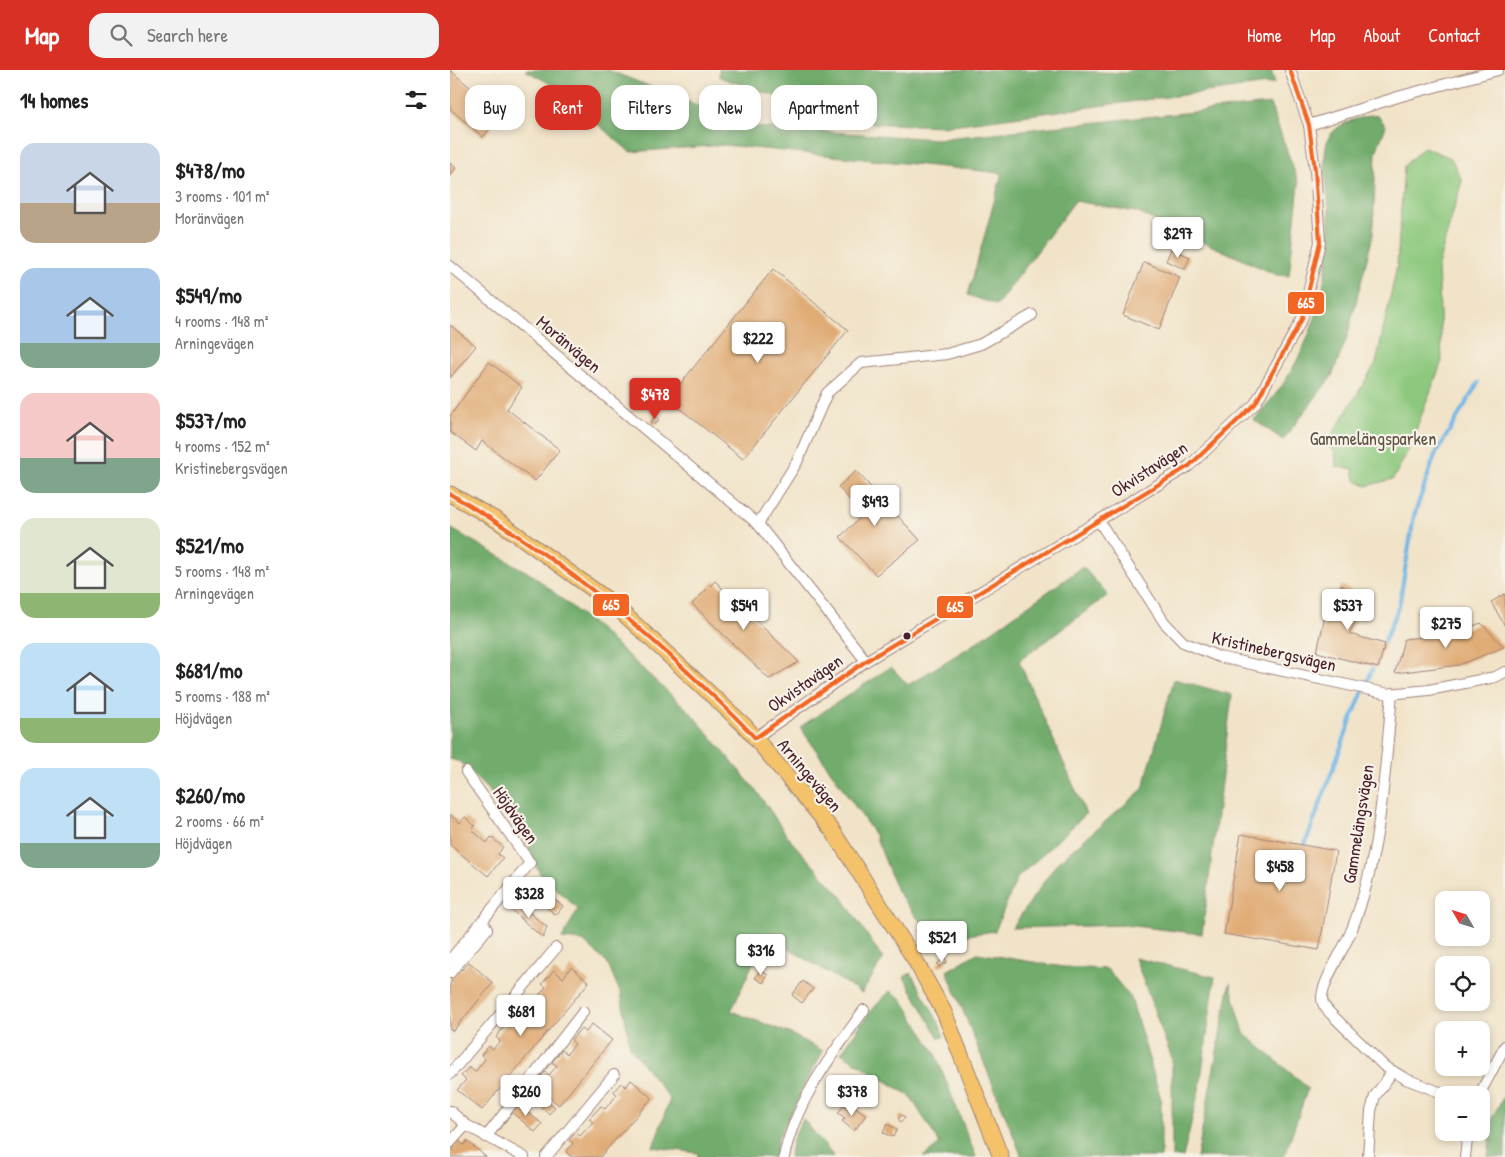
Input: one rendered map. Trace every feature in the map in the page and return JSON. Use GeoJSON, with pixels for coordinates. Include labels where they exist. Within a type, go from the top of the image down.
{"type":"FeatureCollection","features":[{"type":"Feature","properties":{"kind":"main road","name":"Arningevägen"},"geometry":{"type":"LineString","coordinates":[[450,494],[498,520],[612,603],[676,660],[755,738],[832,830],[915,960],[944,1012],[1001,1157]]}},
{"type":"Feature","properties":{"kind":"street","name":"Okvistavägen"},"geometry":{"type":"LineString","coordinates":[[755,738],[866,661],[1189,466],[1255,404],[1302,319],[1320,242],[1315,170],[1309,125],[1290,70]]}},
{"type":"Feature","properties":{"kind":"street"},"geometry":{"type":"LineString","coordinates":[[1309,125],[1401,96],[1498,70]]}},
{"type":"Feature","properties":{"kind":"street","name":"Moränvägen"},"geometry":{"type":"LineString","coordinates":[[450,266],[758,524],[866,661]]}},
{"type":"Feature","properties":{"kind":"street"},"geometry":{"type":"LineString","coordinates":[[758,524],[797,462],[827,393],[861,363],[947,354],[981,344],[1032,315]]}},
{"type":"Feature","properties":{"kind":"street","name":"Kristinebergsvägen"},"geometry":{"type":"LineString","coordinates":[[1099,521],[1164,622],[1183,642],[1219,657],[1392,693],[1430,690],[1496,677],[1505,672]]}},
{"type":"Feature","properties":{"kind":"street","name":"Gammelängsvägen"},"geometry":{"type":"LineString","coordinates":[[1392,693],[1376,836],[1369,876],[1352,929],[1328,979],[1322,999],[1324,1006],[1331,1014],[1384,1066],[1406,1079],[1435,1090]]}},
{"type":"Feature","properties":{"kind":"street","name":"Höjdvägen"},"geometry":{"type":"LineString","coordinates":[[450,960],[530,863],[466,772]]}},
{"type":"Feature","properties":{"kind":"street","name":"Höjdvägen"},"geometry":{"type":"LineString","coordinates":[[450,973],[486,929],[482,921]]}},
{"type":"Feature","properties":{"kind":"street"},"geometry":{"type":"LineString","coordinates":[[450,1074],[556,948]]}},
{"type":"Feature","properties":{"kind":"street"},"geometry":{"type":"LineString","coordinates":[[784,1157],[788,1136],[820,1072],[864,1010]]}},
{"type":"Feature","properties":{"kind":"street"},"geometry":{"type":"LineString","coordinates":[[486,1137],[583,1012]]}},
{"type":"Feature","properties":{"kind":"street"},"geometry":{"type":"LineString","coordinates":[[1484,1086],[1505,1046]]}},
{"type":"Feature","properties":{"kind":"street"},"geometry":{"type":"LineString","coordinates":[[1368,1157],[1371,1111],[1375,1096],[1393,1071]]}},
{"type":"Feature","properties":{"kind":"street"},"geometry":{"type":"LineString","coordinates":[[546,1157],[614,1075]]}},
{"type":"Feature","properties":{"kind":"street"},"geometry":{"type":"LineString","coordinates":[[450,1111],[466,1125],[520,1156]]}},
{"type":"Feature","properties":{"kind":"street"},"geometry":{"type":"LineString","coordinates":[[450,1143],[466,1125]]}},
{"type":"Feature","properties":{"kind":"street"},"geometry":{"type":"LineString","coordinates":[[1465,1157],[1467,1141]]}},
{"type":"Feature","properties":{"kind":"green space"},"geometry":{"type":"Polygon","coordinates":[[[525,70],[608,70],[646,85],[611,85],[611,130],[689,130],[689,102],[699,106],[699,130],[761,130],[761,128],[771,128],[771,130],[799,130],[937,139],[1270,104],[1299,184],[1289,276],[1277,275],[1136,212],[1075,201],[997,305],[968,295],[1002,173],[724,145],[630,152],[601,127],[601,85],[551,84],[525,70]]]}},
{"type":"Feature","properties":{"kind":"green space"},"geometry":{"type":"Polygon","coordinates":[[[719,70],[1043,70],[1126,73],[1130,70],[1271,70],[1275,83],[944,126],[877,124],[877,85],[771,85],[771,94],[761,91],[761,85],[743,85],[719,77],[719,70]]]}},
{"type":"Feature","properties":{"kind":"green space"},"geometry":{"type":"Polygon","coordinates":[[[1370,115],[1378,116],[1386,126],[1376,152],[1373,235],[1347,338],[1332,376],[1283,440],[1254,420],[1283,384],[1298,358],[1315,319],[1325,279],[1329,236],[1329,205],[1325,159],[1327,142],[1339,127],[1370,115]]]}},
{"type":"Feature","properties":{"kind":"green space","name":"Gammelängsparken"},"geometry":{"type":"Polygon","coordinates":[[[1424,147],[1451,158],[1462,181],[1438,265],[1442,361],[1408,451],[1393,479],[1366,486],[1355,480],[1353,469],[1336,467],[1335,451],[1326,445],[1376,363],[1397,266],[1404,166],[1424,147]]]}},
{"type":"Feature","properties":{"kind":"green space"},"geometry":{"type":"Polygon","coordinates":[[[450,528],[534,576],[600,630],[691,713],[758,793],[791,841],[842,897],[883,959],[862,993],[766,935],[731,1011],[789,1033],[823,1051],[778,1138],[775,1157],[698,1157],[698,1153],[653,1147],[670,1099],[630,1047],[621,994],[607,963],[583,941],[562,939],[578,909],[540,874],[517,819],[460,762],[450,759],[450,528]]]}},
{"type":"Feature","properties":{"kind":"green space"},"geometry":{"type":"Polygon","coordinates":[[[1083,567],[1108,595],[1019,661],[1086,814],[1017,878],[995,931],[934,940],[897,891],[875,835],[800,727],[891,667],[908,685],[971,646],[1083,567]]]}},
{"type":"Feature","properties":{"kind":"green space"},"geometry":{"type":"Polygon","coordinates":[[[1174,679],[1232,695],[1202,934],[1125,925],[1012,928],[1057,863],[1143,789],[1174,679]]]}},
{"type":"Feature","properties":{"kind":"green space"},"geometry":{"type":"Polygon","coordinates":[[[977,953],[1064,967],[1107,969],[1131,998],[1161,1099],[1161,1157],[1022,1157],[947,971],[977,953]]]}},
{"type":"Feature","properties":{"kind":"green space"},"geometry":{"type":"Polygon","coordinates":[[[1135,958],[1215,977],[1200,1086],[1183,1157],[1172,1157],[1172,1059],[1135,958]]]}},
{"type":"Feature","properties":{"kind":"green space"},"geometry":{"type":"Polygon","coordinates":[[[911,973],[939,1023],[944,1037],[939,1038],[904,977],[911,973]]]}},
{"type":"Feature","properties":{"kind":"green space"},"geometry":{"type":"Polygon","coordinates":[[[1230,983],[1244,1033],[1308,1088],[1284,1157],[1197,1157],[1230,983]]]}},
{"type":"Feature","properties":{"kind":"green space"},"geometry":{"type":"Polygon","coordinates":[[[890,991],[902,999],[935,1053],[976,1157],[923,1157],[940,1144],[910,1096],[841,1053],[869,1013],[890,991]]]}},
{"type":"Feature","properties":{"kind":"green space"},"geometry":{"type":"Polygon","coordinates":[[[1505,1094],[1505,1157],[1488,1157],[1492,1118],[1505,1094]]]}},
{"type":"Feature","properties":{"kind":"green space"},"geometry":{"type":"Polygon","coordinates":[[[803,1119],[834,1157],[789,1157],[793,1139],[803,1119]]]}},
{"type":"Feature","properties":{"kind":"building"},"geometry":{"type":"Polygon","coordinates":[[[450,70],[467,85],[465,85],[465,122],[450,109],[450,70]]]}},
{"type":"Feature","properties":{"kind":"building"},"geometry":{"type":"Polygon","coordinates":[[[475,130],[489,130],[483,137],[475,130]]]}},
{"type":"Feature","properties":{"kind":"building"},"geometry":{"type":"Polygon","coordinates":[[[450,163],[456,168],[450,176],[450,163]]]}},
{"type":"Feature","properties":{"kind":"building"},"geometry":{"type":"Polygon","coordinates":[[[1171,249],[1190,257],[1185,269],[1166,261],[1171,249]]]}},
{"type":"Feature","properties":{"kind":"building"},"geometry":{"type":"Polygon","coordinates":[[[1144,262],[1180,277],[1159,330],[1123,315],[1144,262]]]}},
{"type":"Feature","properties":{"kind":"building"},"geometry":{"type":"Polygon","coordinates":[[[773,269],[848,330],[743,459],[668,399],[773,269]]]}},
{"type":"Feature","properties":{"kind":"building"},"geometry":{"type":"Polygon","coordinates":[[[450,325],[476,346],[450,378],[450,325]]]}},
{"type":"Feature","properties":{"kind":"building"},"geometry":{"type":"Polygon","coordinates":[[[489,362],[522,387],[507,409],[560,450],[535,481],[482,441],[476,451],[450,432],[450,416],[489,362]]]}},
{"type":"Feature","properties":{"kind":"building"},"geometry":{"type":"Polygon","coordinates":[[[655,416],[659,419],[655,425],[651,422],[655,416]]]}},
{"type":"Feature","properties":{"kind":"building"},"geometry":{"type":"Polygon","coordinates":[[[856,471],[920,540],[876,575],[840,537],[863,515],[838,487],[856,471]]]}},
{"type":"Feature","properties":{"kind":"building"},"geometry":{"type":"Polygon","coordinates":[[[715,581],[799,662],[769,679],[692,604],[715,581]]]}},
{"type":"Feature","properties":{"kind":"building"},"geometry":{"type":"Polygon","coordinates":[[[1341,585],[1368,599],[1349,634],[1385,644],[1378,668],[1317,652],[1325,616],[1341,585]]]}},
{"type":"Feature","properties":{"kind":"building"},"geometry":{"type":"Polygon","coordinates":[[[1505,594],[1505,626],[1491,602],[1505,594]]]}},
{"type":"Feature","properties":{"kind":"building"},"geometry":{"type":"Polygon","coordinates":[[[1481,623],[1504,647],[1459,665],[1395,673],[1404,639],[1452,634],[1481,623]]]}},
{"type":"Feature","properties":{"kind":"building"},"geometry":{"type":"Polygon","coordinates":[[[450,814],[460,823],[465,817],[475,826],[472,830],[487,843],[491,837],[503,847],[498,854],[503,858],[488,876],[450,845],[450,814]]]}},
{"type":"Feature","properties":{"kind":"building"},"geometry":{"type":"Polygon","coordinates":[[[1241,834],[1336,851],[1319,950],[1224,934],[1241,834]]]}},
{"type":"Feature","properties":{"kind":"building"},"geometry":{"type":"Polygon","coordinates":[[[531,881],[563,906],[556,915],[524,890],[531,881]]]}},
{"type":"Feature","properties":{"kind":"building"},"geometry":{"type":"Polygon","coordinates":[[[515,901],[547,927],[543,938],[509,908],[515,901]]]}},
{"type":"Feature","properties":{"kind":"building"},"geometry":{"type":"Polygon","coordinates":[[[945,958],[947,962],[939,967],[937,964],[945,958]]]}},
{"type":"Feature","properties":{"kind":"building"},"geometry":{"type":"Polygon","coordinates":[[[469,962],[493,983],[453,1031],[450,1029],[450,984],[452,981],[450,977],[459,968],[462,970],[469,962]]]}},
{"type":"Feature","properties":{"kind":"building"},"geometry":{"type":"Polygon","coordinates":[[[571,967],[589,982],[482,1110],[457,1090],[466,1080],[461,1076],[469,1067],[475,1072],[485,1059],[481,1055],[489,1046],[493,1049],[500,1041],[496,1037],[508,1022],[513,1026],[524,1013],[520,1009],[531,997],[535,1000],[546,987],[542,984],[554,970],[563,978],[571,967]]]}},
{"type":"Feature","properties":{"kind":"building"},"geometry":{"type":"Polygon","coordinates":[[[760,970],[768,975],[763,983],[755,978],[760,970]]]}},
{"type":"Feature","properties":{"kind":"building"},"geometry":{"type":"Polygon","coordinates":[[[803,981],[813,989],[802,1003],[792,995],[803,981]]]}},
{"type":"Feature","properties":{"kind":"building"},"geometry":{"type":"Polygon","coordinates":[[[592,1024],[612,1040],[559,1105],[539,1089],[543,1084],[538,1080],[545,1072],[549,1075],[557,1066],[552,1062],[562,1050],[567,1054],[575,1044],[571,1040],[581,1028],[586,1032],[592,1024]]]}},
{"type":"Feature","properties":{"kind":"building"},"geometry":{"type":"Polygon","coordinates":[[[631,1080],[652,1098],[600,1157],[572,1157],[566,1152],[573,1143],[569,1140],[576,1133],[580,1136],[593,1122],[589,1119],[601,1106],[605,1109],[617,1095],[614,1091],[621,1083],[626,1087],[631,1080]]]}},
{"type":"Feature","properties":{"kind":"building"},"geometry":{"type":"Polygon","coordinates":[[[534,1088],[555,1107],[549,1114],[528,1096],[534,1088]]]}},
{"type":"Feature","properties":{"kind":"building"},"geometry":{"type":"Polygon","coordinates":[[[516,1102],[542,1124],[535,1132],[509,1110],[516,1102]]]}},
{"type":"Feature","properties":{"kind":"building"},"geometry":{"type":"Polygon","coordinates":[[[844,1105],[850,1110],[853,1105],[866,1115],[854,1131],[842,1121],[845,1118],[838,1113],[844,1105]]]}},
{"type":"Feature","properties":{"kind":"building"},"geometry":{"type":"Polygon","coordinates":[[[902,1115],[905,1117],[901,1122],[898,1119],[902,1115]]]}},
{"type":"Feature","properties":{"kind":"building"},"geometry":{"type":"Polygon","coordinates":[[[887,1124],[897,1129],[893,1137],[883,1133],[887,1124]]]}},
{"type":"Feature","properties":{"kind":"building"},"geometry":{"type":"Polygon","coordinates":[[[459,1141],[464,1145],[467,1141],[486,1157],[450,1157],[450,1153],[459,1141]]]}},
{"type":"Feature","properties":{"kind":"waterway"},"geometry":{"type":"LineString","coordinates":[[1382,647],[1399,606],[1414,516],[1435,455],[1478,383]]}},
{"type":"Feature","properties":{"kind":"waterway"},"geometry":{"type":"LineString","coordinates":[[1303,850],[1351,720],[1375,663]]}},
{"type":"Feature","properties":{"kind":"transit line","name":"665"},"geometry":{"type":"LineString","coordinates":[[755,738],[866,661],[1189,466],[1255,404],[1302,319],[1320,242],[1315,170],[1309,125],[1290,70]]}},
{"type":"Feature","properties":{"kind":"transit line","name":"665"},"geometry":{"type":"LineString","coordinates":[[450,494],[515,534],[607,601],[665,651],[755,738]]}}]}
